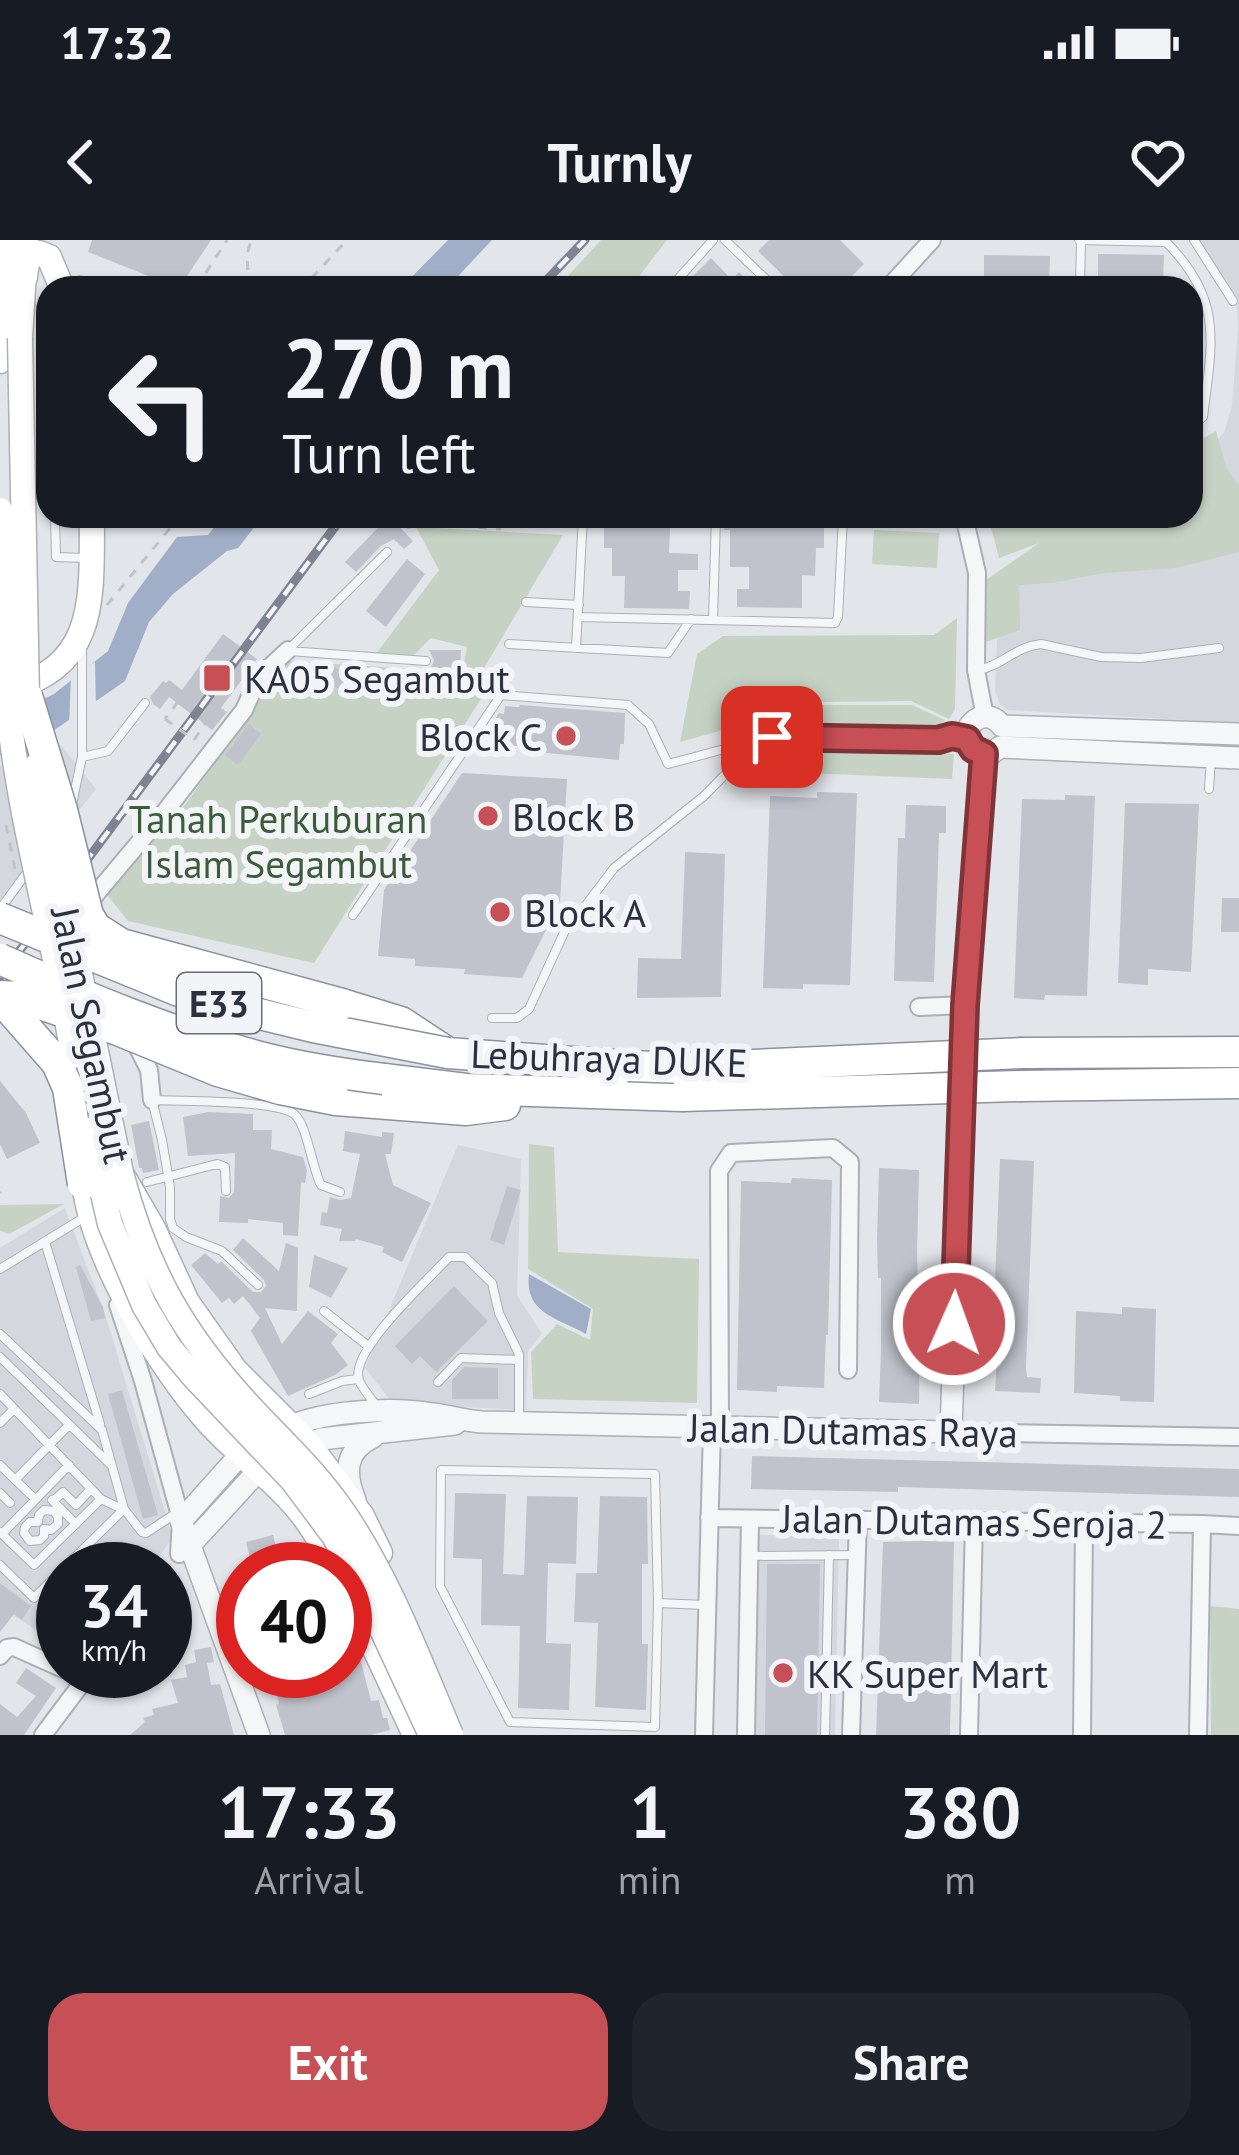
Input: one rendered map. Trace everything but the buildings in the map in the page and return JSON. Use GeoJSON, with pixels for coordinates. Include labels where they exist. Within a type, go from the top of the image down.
{"type":"FeatureCollection","features":[{"type":"Feature","properties":{"kind":"highway"},"geometry":{"type":"LineString","coordinates":[[13,693],[62,809],[80,894],[96,928],[121,944],[401,1022],[448,1053]]}},
{"type":"Feature","properties":{"kind":"highway","name":"Lebuhraya DUKE"},"geometry":{"type":"LineString","coordinates":[[0,913],[135,974],[227,1006],[448,1053],[685,1068],[1022,1053],[1239,1052]]}},
{"type":"Feature","properties":{"kind":"highway","name":"Lebuhraya DUKE"},"geometry":{"type":"LineString","coordinates":[[0,959],[158,1024],[266,1058],[324,1071],[466,1089],[682,1096],[1239,1084]]}},
{"type":"Feature","properties":{"kind":"highway"},"geometry":{"type":"LineString","coordinates":[[0,997],[63,1073],[83,1184]]}},
{"type":"Feature","properties":{"kind":"highway","name":"E33"},"geometry":{"type":"LineString","coordinates":[[0,997],[20,997],[118,1030],[218,1071],[336,1100],[466,1111],[498,1108],[539,1094]]}},
{"type":"Feature","properties":{"kind":"highway"},"geometry":{"type":"LineString","coordinates":[[0,1014],[32,1036]]}},
{"type":"Feature","properties":{"kind":"main road","name":"Jalan Segambut"},"geometry":{"type":"LineString","coordinates":[[5,240],[13,693],[42,796],[121,1173],[145,1251],[170,1304],[223,1376],[310,1466],[345,1514],[376,1568],[451,1735]]}},
{"type":"Feature","properties":{"kind":"main road","name":"Jalan Segambut"},"geometry":{"type":"LineString","coordinates":[[0,361],[26,240]]}},
{"type":"Feature","properties":{"kind":"main road"},"geometry":{"type":"LineString","coordinates":[[57,240],[64,276]]}},
{"type":"Feature","properties":{"kind":"main road"},"geometry":{"type":"LineString","coordinates":[[10,303],[35,253],[49,257],[61,276]]}},
{"type":"Feature","properties":{"kind":"main road","name":"Jalan Segambut"},"geometry":{"type":"LineString","coordinates":[[0,510],[11,735],[21,801],[110,1224],[144,1305],[169,1347],[293,1481],[334,1536],[430,1735]]}},
{"type":"Feature","properties":{"kind":"main road"},"geometry":{"type":"LineString","coordinates":[[13,693],[45,676],[70,655],[84,626],[92,528]]}},
{"type":"Feature","properties":{"kind":"main road"},"geometry":{"type":"LineString","coordinates":[[74,1056],[83,1184],[124,1296],[167,1372],[241,1455],[301,1512],[320,1542]]}},
{"type":"Feature","properties":{"kind":"main road"},"geometry":{"type":"LineString","coordinates":[[121,1173],[138,1198],[187,1302],[235,1370],[300,1434],[365,1524],[464,1735]]}},
{"type":"Feature","properties":{"kind":"main road"},"geometry":{"type":"LineString","coordinates":[[241,1455],[240,1443],[261,1433],[269,1420],[270,1404]]}},
{"type":"Feature","properties":{"kind":"main road"},"geometry":{"type":"LineString","coordinates":[[327,1542],[328,1519],[340,1513],[352,1514],[365,1524]]}},
{"type":"Feature","properties":{"kind":"main road"},"geometry":{"type":"LineString","coordinates":[[372,1642],[416,1735]]}},
{"type":"Feature","properties":{"kind":"street"},"geometry":{"type":"LineString","coordinates":[[899,276],[932,240]]}},
{"type":"Feature","properties":{"kind":"street"},"geometry":{"type":"LineString","coordinates":[[951,1432],[965,1005],[988,737],[976,670],[977,572],[967,528]]}},
{"type":"Feature","properties":{"kind":"street"},"geometry":{"type":"LineString","coordinates":[[184,1542],[122,1313],[80,1220],[66,1136],[31,994],[92,896],[244,710],[259,677],[287,650]]}},
{"type":"Feature","properties":{"kind":"street"},"geometry":{"type":"LineString","coordinates":[[988,737],[1239,734]]}},
{"type":"Feature","properties":{"kind":"street"},"geometry":{"type":"LineString","coordinates":[[988,737],[1239,758]]}},
{"type":"Feature","properties":{"kind":"street"},"geometry":{"type":"LineString","coordinates":[[77,918],[149,1070],[152,1100]]}},
{"type":"Feature","properties":{"kind":"street"},"geometry":{"type":"LineString","coordinates":[[919,1007],[965,1005]]}},
{"type":"Feature","properties":{"kind":"street"},"geometry":{"type":"LineString","coordinates":[[704,1735],[716,1428],[719,1171],[731,1154],[833,1148],[850,1162],[848,1370]]}},
{"type":"Feature","properties":{"kind":"street","name":"Jalan Dutamas Raya"},"geometry":{"type":"LineString","coordinates":[[180,1516],[241,1455],[350,1414],[438,1427],[467,1421],[1239,1436]]}},
{"type":"Feature","properties":{"kind":"street"},"geometry":{"type":"LineString","coordinates":[[365,1524],[348,1478],[351,1452],[384,1421]]}},
{"type":"Feature","properties":{"kind":"street","name":"Jalan Dutamas Raya"},"geometry":{"type":"LineString","coordinates":[[189,1542],[241,1455]]}},
{"type":"Feature","properties":{"kind":"street","name":"Jalan Dutamas Seroja 2"},"geometry":{"type":"LineString","coordinates":[[709,1518],[1239,1526]]}},
{"type":"Feature","properties":{"kind":"street"},"geometry":{"type":"LineString","coordinates":[[746,1735],[750,1519]]}},
{"type":"Feature","properties":{"kind":"street"},"geometry":{"type":"LineString","coordinates":[[851,1735],[858,1520]]}},
{"type":"Feature","properties":{"kind":"street"},"geometry":{"type":"LineString","coordinates":[[969,1735],[974,1522]]}},
{"type":"Feature","properties":{"kind":"street"},"geometry":{"type":"LineString","coordinates":[[1082,1735],[1084,1523]]}},
{"type":"Feature","properties":{"kind":"street"},"geometry":{"type":"LineString","coordinates":[[1198,1735],[1202,1524]]}},
{"type":"Feature","properties":{"kind":"street"},"geometry":{"type":"LineString","coordinates":[[192,1567],[259,1735]]}},
{"type":"Feature","properties":{"kind":"street"},"geometry":{"type":"LineString","coordinates":[[0,1656],[14,1647],[36,1657]]}},
{"type":"Feature","properties":{"kind":"street"},"geometry":{"type":"LineString","coordinates":[[372,1668],[403,1735]]}},
{"type":"Feature","properties":{"kind":"street"},"geometry":{"type":"LineString","coordinates":[[43,1735],[71,1698]]}},
{"type":"Feature","properties":{"kind":"lane"},"geometry":{"type":"LineString","coordinates":[[681,276],[713,240]]}},
{"type":"Feature","properties":{"kind":"lane"},"geometry":{"type":"LineString","coordinates":[[725,240],[762,276]]}},
{"type":"Feature","properties":{"kind":"lane"},"geometry":{"type":"LineString","coordinates":[[1080,276],[1080,240],[1166,242],[1192,276]]}},
{"type":"Feature","properties":{"kind":"lane"},"geometry":{"type":"LineString","coordinates":[[1194,240],[1233,301]]}},
{"type":"Feature","properties":{"kind":"lane"},"geometry":{"type":"LineString","coordinates":[[1203,295],[1211,317],[1203,417]]}},
{"type":"Feature","properties":{"kind":"lane"},"geometry":{"type":"LineString","coordinates":[[55,528],[56,557],[91,559]]}},
{"type":"Feature","properties":{"kind":"lane"},"geometry":{"type":"LineString","coordinates":[[576,648],[582,528]]}},
{"type":"Feature","properties":{"kind":"lane"},"geometry":{"type":"LineString","coordinates":[[713,619],[716,528]]}},
{"type":"Feature","properties":{"kind":"lane"},"geometry":{"type":"LineString","coordinates":[[578,617],[835,623],[842,528]]}},
{"type":"Feature","properties":{"kind":"lane"},"geometry":{"type":"LineString","coordinates":[[287,650],[387,552]]}},
{"type":"Feature","properties":{"kind":"lane"},"geometry":{"type":"LineString","coordinates":[[526,602],[579,605]]}},
{"type":"Feature","properties":{"kind":"lane"},"geometry":{"type":"LineString","coordinates":[[509,644],[668,653],[691,619]]}},
{"type":"Feature","properties":{"kind":"lane"},"geometry":{"type":"LineString","coordinates":[[0,913],[68,814],[75,795],[82,757],[84,626]]}},
{"type":"Feature","properties":{"kind":"lane"},"geometry":{"type":"LineString","coordinates":[[976,670],[1033,644],[1121,658],[1219,648]]}},
{"type":"Feature","properties":{"kind":"lane"},"geometry":{"type":"LineString","coordinates":[[287,650],[427,661]]}},
{"type":"Feature","properties":{"kind":"lane"},"geometry":{"type":"LineString","coordinates":[[353,915],[501,695],[628,705],[649,724],[668,764],[772,737],[988,737]]}},
{"type":"Feature","properties":{"kind":"lane"},"geometry":{"type":"LineString","coordinates":[[82,757],[108,751],[145,703]]}},
{"type":"Feature","properties":{"kind":"lane"},"geometry":{"type":"LineString","coordinates":[[492,1018],[517,1018],[529,1009],[567,926],[614,868],[704,796],[759,740]]}},
{"type":"Feature","properties":{"kind":"lane"},"geometry":{"type":"LineString","coordinates":[[1209,789],[1211,756]]}},
{"type":"Feature","properties":{"kind":"lane"},"geometry":{"type":"LineString","coordinates":[[258,1285],[222,1251],[173,1228],[152,1100],[279,1108],[295,1115],[321,1185],[340,1192]]}},
{"type":"Feature","properties":{"kind":"lane"},"geometry":{"type":"LineString","coordinates":[[147,1182],[217,1164],[225,1167],[226,1191]]}},
{"type":"Feature","properties":{"kind":"lane"},"geometry":{"type":"LineString","coordinates":[[0,1269],[80,1220]]}},
{"type":"Feature","properties":{"kind":"lane"},"geometry":{"type":"LineString","coordinates":[[45,1242],[124,1509],[146,1534],[180,1516]]}},
{"type":"Feature","properties":{"kind":"lane"},"geometry":{"type":"LineString","coordinates":[[384,1421],[358,1379],[368,1346],[449,1258],[465,1257],[492,1283],[519,1354],[519,1423]]}},
{"type":"Feature","properties":{"kind":"lane"},"geometry":{"type":"LineString","coordinates":[[324,1311],[368,1346]]}},
{"type":"Feature","properties":{"kind":"lane"},"geometry":{"type":"LineString","coordinates":[[0,1334],[102,1430]]}},
{"type":"Feature","properties":{"kind":"lane"},"geometry":{"type":"LineString","coordinates":[[0,1357],[114,1467]]}},
{"type":"Feature","properties":{"kind":"lane"},"geometry":{"type":"LineString","coordinates":[[438,1382],[460,1358],[519,1360]]}},
{"type":"Feature","properties":{"kind":"lane"},"geometry":{"type":"LineString","coordinates":[[309,1394],[358,1379]]}},
{"type":"Feature","properties":{"kind":"lane"},"geometry":{"type":"LineString","coordinates":[[0,1394],[101,1499],[124,1509]]}},
{"type":"Feature","properties":{"kind":"lane"},"geometry":{"type":"LineString","coordinates":[[0,1423],[14,1409]]}},
{"type":"Feature","properties":{"kind":"lane"},"geometry":{"type":"LineString","coordinates":[[15,1480],[70,1425]]}},
{"type":"Feature","properties":{"kind":"lane"},"geometry":{"type":"LineString","coordinates":[[0,1465],[36,1498],[53,1501],[76,1524]]}},
{"type":"Feature","properties":{"kind":"lane"},"geometry":{"type":"LineString","coordinates":[[36,1563],[1,1533],[70,1465]]}},
{"type":"Feature","properties":{"kind":"lane"},"geometry":{"type":"LineString","coordinates":[[441,1470],[656,1474],[658,1603],[656,1727],[510,1722],[440,1586],[441,1470]]}},
{"type":"Feature","properties":{"kind":"lane"},"geometry":{"type":"LineString","coordinates":[[53,1501],[63,1492],[76,1504],[91,1489]]}},
{"type":"Feature","properties":{"kind":"lane"},"geometry":{"type":"LineString","coordinates":[[0,1493],[10,1503]]}},
{"type":"Feature","properties":{"kind":"lane"},"geometry":{"type":"LineString","coordinates":[[19,1516],[38,1522],[51,1530],[56,1526],[54,1511],[38,1522],[24,1530],[28,1539],[41,1540],[38,1522],[36,1498]]}},
{"type":"Feature","properties":{"kind":"lane"},"geometry":{"type":"LineString","coordinates":[[58,1542],[101,1499]]}},
{"type":"Feature","properties":{"kind":"lane"},"geometry":{"type":"LineString","coordinates":[[90,1542],[124,1509]]}},
{"type":"Feature","properties":{"kind":"lane"},"geometry":{"type":"LineString","coordinates":[[56,1526],[65,1535]]}},
{"type":"Feature","properties":{"kind":"lane"},"geometry":{"type":"LineString","coordinates":[[825,1735],[829,1555]]}},
{"type":"Feature","properties":{"kind":"lane"},"geometry":{"type":"LineString","coordinates":[[749,1556],[856,1555]]}},
{"type":"Feature","properties":{"kind":"lane"},"geometry":{"type":"LineString","coordinates":[[0,1564],[36,1596]]}},
{"type":"Feature","properties":{"kind":"lane"},"geometry":{"type":"LineString","coordinates":[[658,1603],[706,1605]]}},
{"type":"Feature","properties":{"kind":"path"},"geometry":{"type":"LineString","coordinates":[[204,276],[227,240]]}},
{"type":"Feature","properties":{"kind":"path"},"geometry":{"type":"LineString","coordinates":[[248,276],[251,240]]}},
{"type":"Feature","properties":{"kind":"path"},"geometry":{"type":"LineString","coordinates":[[313,276],[347,240]]}},
{"type":"Feature","properties":{"kind":"path"},"geometry":{"type":"LineString","coordinates":[[84,626],[111,602],[170,528]]}},
{"type":"Feature","properties":{"kind":"path"},"geometry":{"type":"LineString","coordinates":[[387,552],[406,528]]}},
{"type":"Feature","properties":{"kind":"path"},"geometry":{"type":"LineString","coordinates":[[145,703],[154,706],[167,690],[180,699],[165,718],[194,740],[208,719],[212,722]]}},
{"type":"Feature","properties":{"kind":"path"},"geometry":{"type":"LineString","coordinates":[[3,812],[20,882]]}},
{"type":"Feature","properties":{"kind":"shaded area"},"geometry":{"type":"Polygon","coordinates":[[[1198,240],[1239,240],[1239,723],[1008,710],[1000,705],[995,690],[999,595],[1006,569],[1068,528],[1203,528],[1206,452],[1224,433],[1232,406],[1237,300],[1198,240]]]}},
{"type":"Feature","properties":{"kind":"shaded area"},"geometry":{"type":"Polygon","coordinates":[[[61,745],[96,789],[0,911],[0,766],[61,745]]]}},
{"type":"Feature","properties":{"kind":"shaded area"},"geometry":{"type":"Polygon","coordinates":[[[458,1145],[521,1159],[517,1295],[542,1334],[528,1351],[526,1410],[393,1404],[365,1368],[458,1145]]]}},
{"type":"Feature","properties":{"kind":"shaded area"},"geometry":{"type":"Polygon","coordinates":[[[65,1208],[105,1314],[173,1538],[170,1542],[36,1542],[36,1630],[0,1607],[0,1248],[65,1208]]]}},
{"type":"Feature","properties":{"kind":"shaded area"},"geometry":{"type":"Polygon","coordinates":[[[741,1534],[839,1537],[835,1735],[736,1735],[741,1534]]]}},
{"type":"Feature","properties":{"kind":"green space"},"geometry":{"type":"Polygon","coordinates":[[[601,240],[667,240],[639,276],[568,276],[601,240]]]}},
{"type":"Feature","properties":{"kind":"green space"},"geometry":{"type":"Polygon","coordinates":[[[1216,431],[1227,469],[1239,485],[1239,552],[1176,568],[1019,585],[1020,630],[983,643],[986,580],[1039,543],[999,558],[991,528],[1203,528],[1203,438],[1216,431]]]}},
{"type":"Feature","properties":{"kind":"green space","name":"Tanah Perkuburan Islam Segambut"},"geometry":{"type":"Polygon","coordinates":[[[417,528],[563,535],[481,673],[496,675],[314,963],[128,921],[105,892],[180,812],[287,661],[462,672],[467,647],[431,638],[414,655],[376,654],[439,570],[417,528]]]}},
{"type":"Feature","properties":{"kind":"green space"},"geometry":{"type":"Polygon","coordinates":[[[874,530],[939,533],[937,568],[872,564],[874,530]]]}},
{"type":"Feature","properties":{"kind":"green space"},"geometry":{"type":"Polygon","coordinates":[[[957,618],[955,709],[949,719],[911,701],[739,703],[737,726],[680,742],[697,654],[723,636],[934,635],[957,618]]]}},
{"type":"Feature","properties":{"kind":"green space"},"geometry":{"type":"Polygon","coordinates":[[[742,705],[912,705],[945,720],[931,731],[778,729],[742,738],[742,705]]]}},
{"type":"Feature","properties":{"kind":"green space"},"geometry":{"type":"Polygon","coordinates":[[[771,743],[954,754],[952,779],[757,771],[771,743]]]}},
{"type":"Feature","properties":{"kind":"green space"},"geometry":{"type":"Polygon","coordinates":[[[529,1144],[554,1147],[558,1252],[699,1259],[697,1403],[533,1399],[531,1352],[557,1324],[590,1340],[593,1309],[528,1269],[529,1144]]]}},
{"type":"Feature","properties":{"kind":"green space"},"geometry":{"type":"Polygon","coordinates":[[[64,1204],[9,1234],[0,1231],[0,1205],[64,1204]]]}},
{"type":"Feature","properties":{"kind":"green space"},"geometry":{"type":"Polygon","coordinates":[[[1210,1606],[1239,1609],[1239,1735],[1211,1735],[1210,1606]]]}},
{"type":"Feature","properties":{"kind":"water"},"geometry":{"type":"Polygon","coordinates":[[[448,240],[492,240],[458,276],[413,276],[448,240]]]}},
{"type":"Feature","properties":{"kind":"water"},"geometry":{"type":"Polygon","coordinates":[[[214,528],[254,528],[238,548],[227,551],[173,594],[149,622],[125,681],[53,731],[0,755],[0,720],[54,694],[108,651],[128,603],[177,537],[208,535],[214,528]]]}},
{"type":"Feature","properties":{"kind":"water"},"geometry":{"type":"Polygon","coordinates":[[[529,1274],[591,1309],[586,1334],[537,1306],[529,1274]]]}},
{"type":"Feature","properties":{"kind":"pier"},"geometry":{"type":"Polygon","coordinates":[[[95,662],[96,710],[69,727],[71,676],[95,662]]]}},
{"type":"Feature","properties":{"kind":"railway"},"geometry":{"type":"LineString","coordinates":[[550,276],[585,240]]}},
{"type":"Feature","properties":{"kind":"railway"},"geometry":{"type":"LineString","coordinates":[[0,977],[334,528]]}},
{"type":"Feature","properties":{"kind":"place","name":"KA05 Segambut"},"geometry":{"type":"Point","coordinates":[217,678]}},
{"type":"Feature","properties":{"kind":"place","name":"Block C"},"geometry":{"type":"Point","coordinates":[566,736]}},
{"type":"Feature","properties":{"kind":"place","name":"Block B"},"geometry":{"type":"Point","coordinates":[488,816]}},
{"type":"Feature","properties":{"kind":"place","name":"Block A"},"geometry":{"type":"Point","coordinates":[500,912]}},
{"type":"Feature","properties":{"kind":"place","name":"KK Super Mart"},"geometry":{"type":"Point","coordinates":[783,1673]}},
{"type":"Feature","properties":{"kind":"route"},"geometry":{"type":"LineString","coordinates":[[772,737],[938,740],[952,736],[967,739],[984,754],[965,1005],[954,1324]]}}]}
